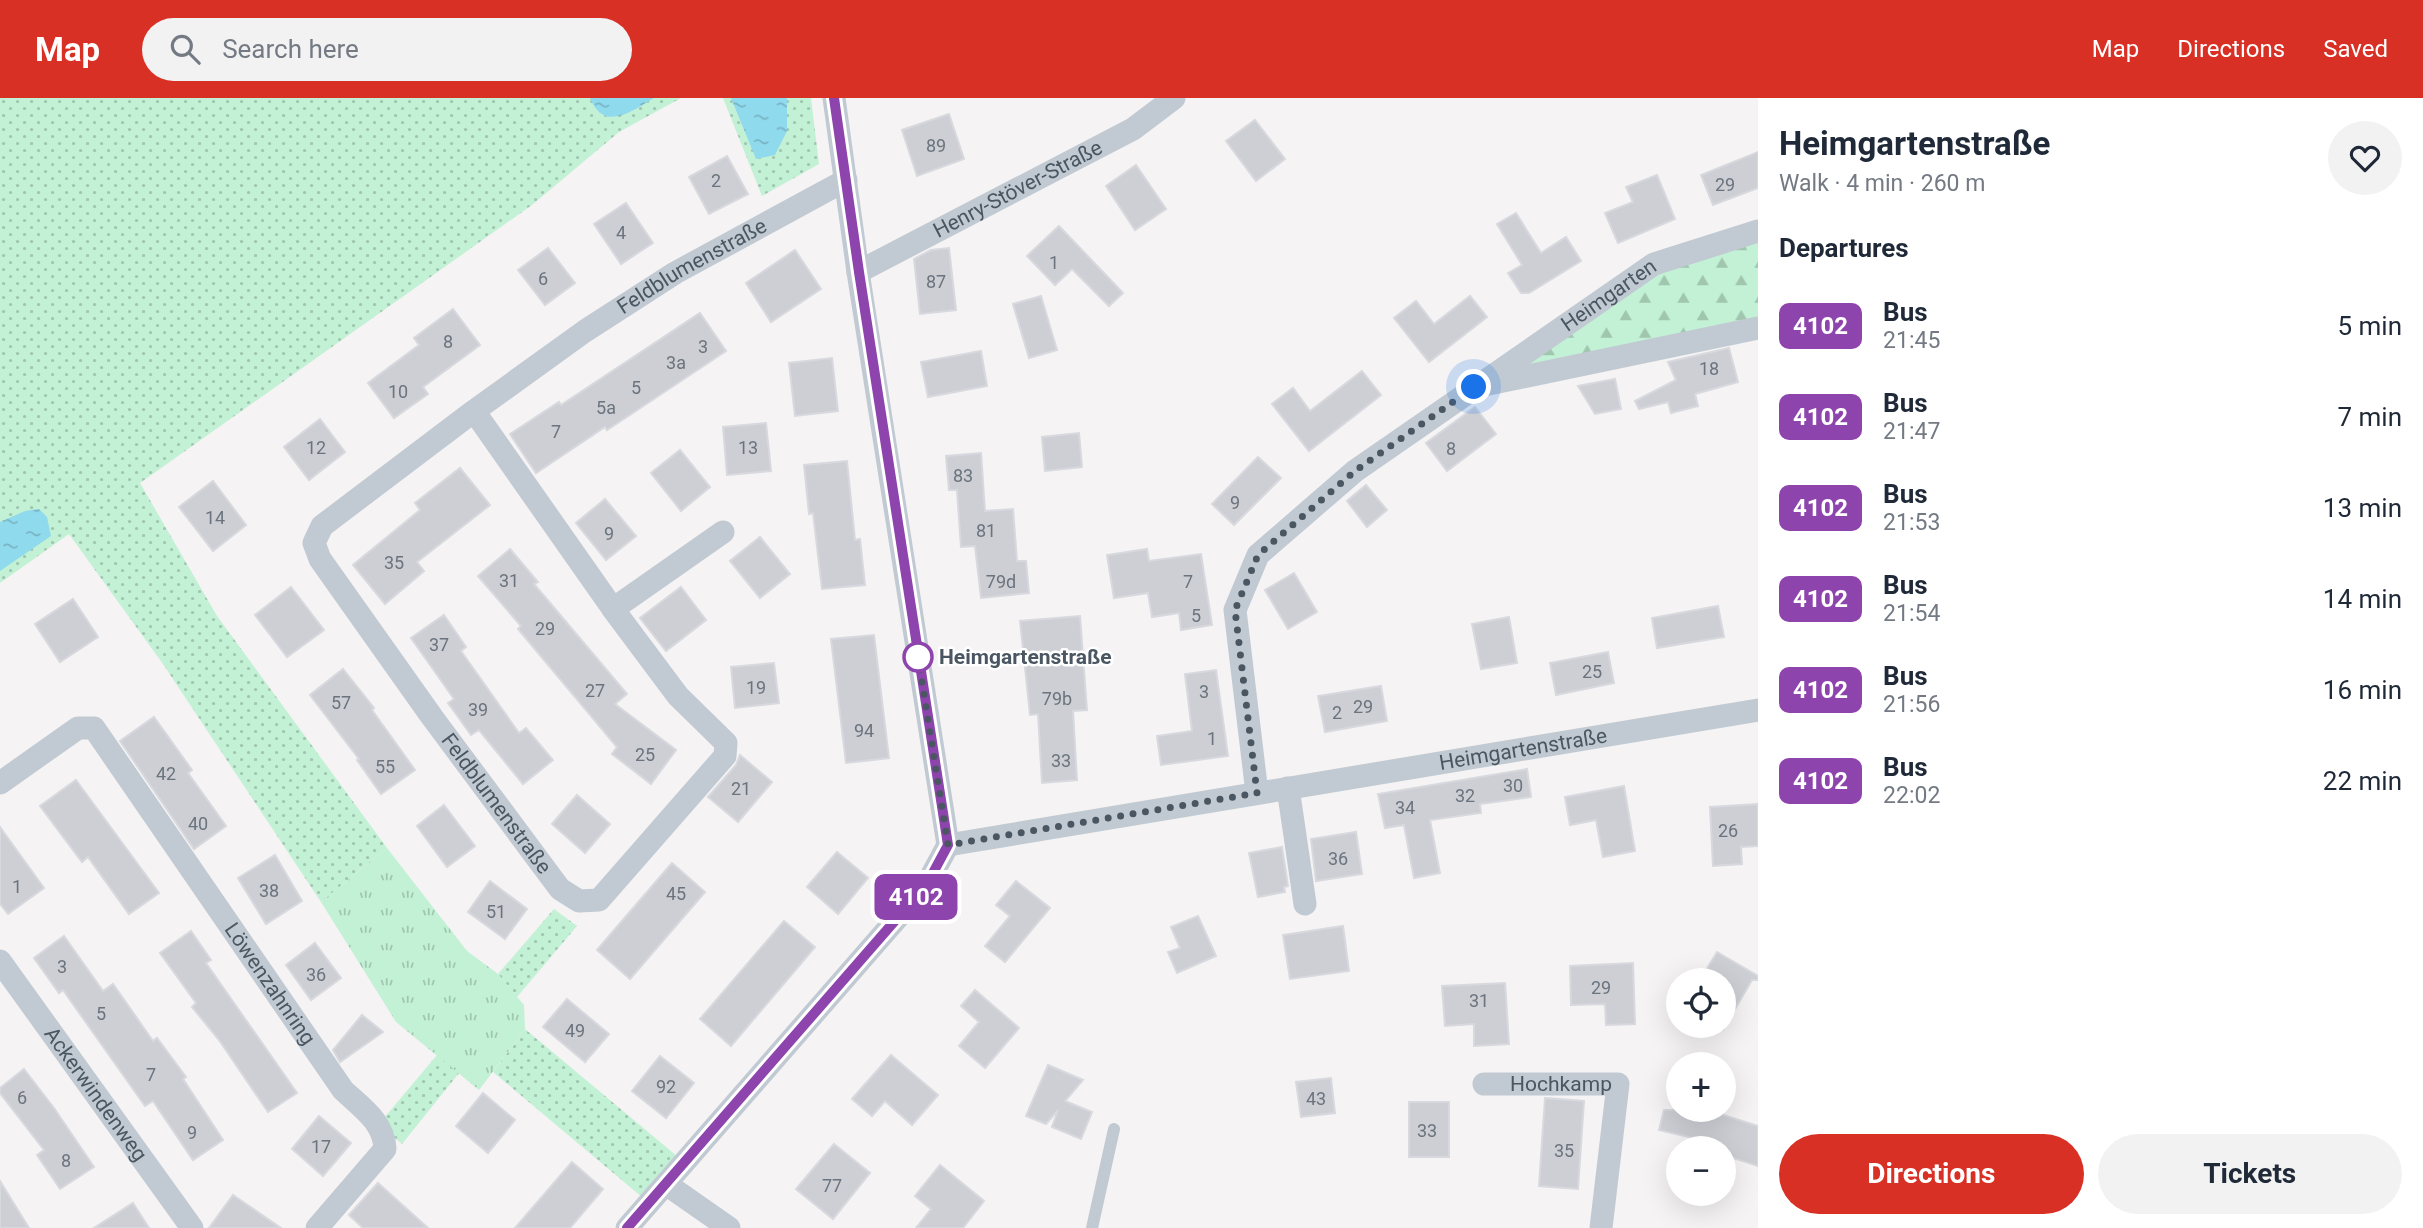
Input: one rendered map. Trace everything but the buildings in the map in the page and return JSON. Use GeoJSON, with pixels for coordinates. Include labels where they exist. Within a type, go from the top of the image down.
{"type":"FeatureCollection","features":[{"type":"Feature","properties":{"kind":"street"},"geometry":{"type":"LineString","coordinates":[[627,1228],[927,884],[948,845],[834,98]]}},
{"type":"Feature","properties":{"kind":"street","name":"Henry-Stöver-Straße"},"geometry":{"type":"LineString","coordinates":[[859,272],[1133,129],[1174,98]]}},
{"type":"Feature","properties":{"kind":"street","name":"Feldblumenstraße"},"geometry":{"type":"LineString","coordinates":[[474,411],[613,609],[678,696],[726,743],[725,756],[599,901],[579,901],[560,888],[320,559],[314,543],[322,526],[474,411],[585,331],[675,273],[846,180]]}},
{"type":"Feature","properties":{"kind":"street","name":"Heimgarten"},"geometry":{"type":"LineString","coordinates":[[1257,793],[1235,610],[1258,555],[1355,471],[1654,264],[1758,231]]}},
{"type":"Feature","properties":{"kind":"street","name":"Heimgarten"},"geometry":{"type":"LineString","coordinates":[[1474,387],[1758,328]]}},
{"type":"Feature","properties":{"kind":"street"},"geometry":{"type":"LineString","coordinates":[[613,609],[723,532]]}},
{"type":"Feature","properties":{"kind":"street","name":"Heimgartenstraße"},"geometry":{"type":"LineString","coordinates":[[948,845],[1758,709]]}},
{"type":"Feature","properties":{"kind":"street","name":"Löwenzahnring"},"geometry":{"type":"LineString","coordinates":[[0,783],[78,728],[94,728],[343,1090],[379,1124],[384,1135],[385,1149],[317,1228]]}},
{"type":"Feature","properties":{"kind":"street"},"geometry":{"type":"LineString","coordinates":[[1288,788],[1305,904]]}},
{"type":"Feature","properties":{"kind":"street","name":"Ackerwindenweg"},"geometry":{"type":"LineString","coordinates":[[0,961],[192,1228]]}},
{"type":"Feature","properties":{"kind":"street","name":"Hochkamp"},"geometry":{"type":"LineString","coordinates":[[1483,1084],[1618,1084],[1601,1228]]}},
{"type":"Feature","properties":{"kind":"street"},"geometry":{"type":"LineString","coordinates":[[666,1184],[729,1228]]}},
{"type":"Feature","properties":{"kind":"lane"},"geometry":{"type":"LineString","coordinates":[[1092,1228],[1114,1129]]}},
{"type":"Feature","properties":{"kind":"green space"},"geometry":{"type":"Polygon","coordinates":[[[0,98],[681,98],[619,132],[532,205],[140,483],[217,616],[387,848],[321,902],[163,664],[69,534],[0,583],[0,98]]]}},
{"type":"Feature","properties":{"kind":"green space"},"geometry":{"type":"Polygon","coordinates":[[[723,98],[811,98],[819,164],[762,196],[723,98]]]}},
{"type":"Feature","properties":{"kind":"green space"},"geometry":{"type":"Polygon","coordinates":[[[1758,231],[1758,328],[1474,387],[1654,264],[1758,231]]]}},
{"type":"Feature","properties":{"kind":"green space"},"geometry":{"type":"Polygon","coordinates":[[[387,848],[467,951],[498,974],[524,1005],[525,1029],[479,1090],[396,1022],[321,902],[387,848]]]}},
{"type":"Feature","properties":{"kind":"green space"},"geometry":{"type":"Polygon","coordinates":[[[554,909],[577,926],[517,997],[498,974],[554,909]]]}},
{"type":"Feature","properties":{"kind":"green space"},"geometry":{"type":"Polygon","coordinates":[[[525,1029],[684,1162],[649,1203],[493,1072],[525,1029]]]}},
{"type":"Feature","properties":{"kind":"green space"},"geometry":{"type":"Polygon","coordinates":[[[437,1055],[459,1073],[402,1144],[379,1124],[437,1055]]]}},
{"type":"Feature","properties":{"kind":"water"},"geometry":{"type":"Polygon","coordinates":[[[590,98],[654,98],[628,113],[611,117],[596,109],[590,98]]]}},
{"type":"Feature","properties":{"kind":"water"},"geometry":{"type":"Polygon","coordinates":[[[731,98],[787,98],[787,131],[775,155],[756,159],[731,98]]]}},
{"type":"Feature","properties":{"kind":"water"},"geometry":{"type":"Polygon","coordinates":[[[39,509],[47,517],[51,536],[0,571],[0,522],[25,511],[39,509]]]}},
{"type":"Feature","properties":{"kind":"bus line","name":"4102"},"geometry":{"type":"LineString","coordinates":[[627,1228],[927,884],[948,845],[834,98]]}},
{"type":"Feature","properties":{"kind":"place","name":"Heimgartenstraße"},"geometry":{"type":"Point","coordinates":[918,657]}},
{"type":"Feature","properties":{"kind":"route"},"geometry":{"type":"LineString","coordinates":[[918,657],[948,845],[1257,793],[1235,610],[1258,555],[1355,471],[1474,387]]}}]}
